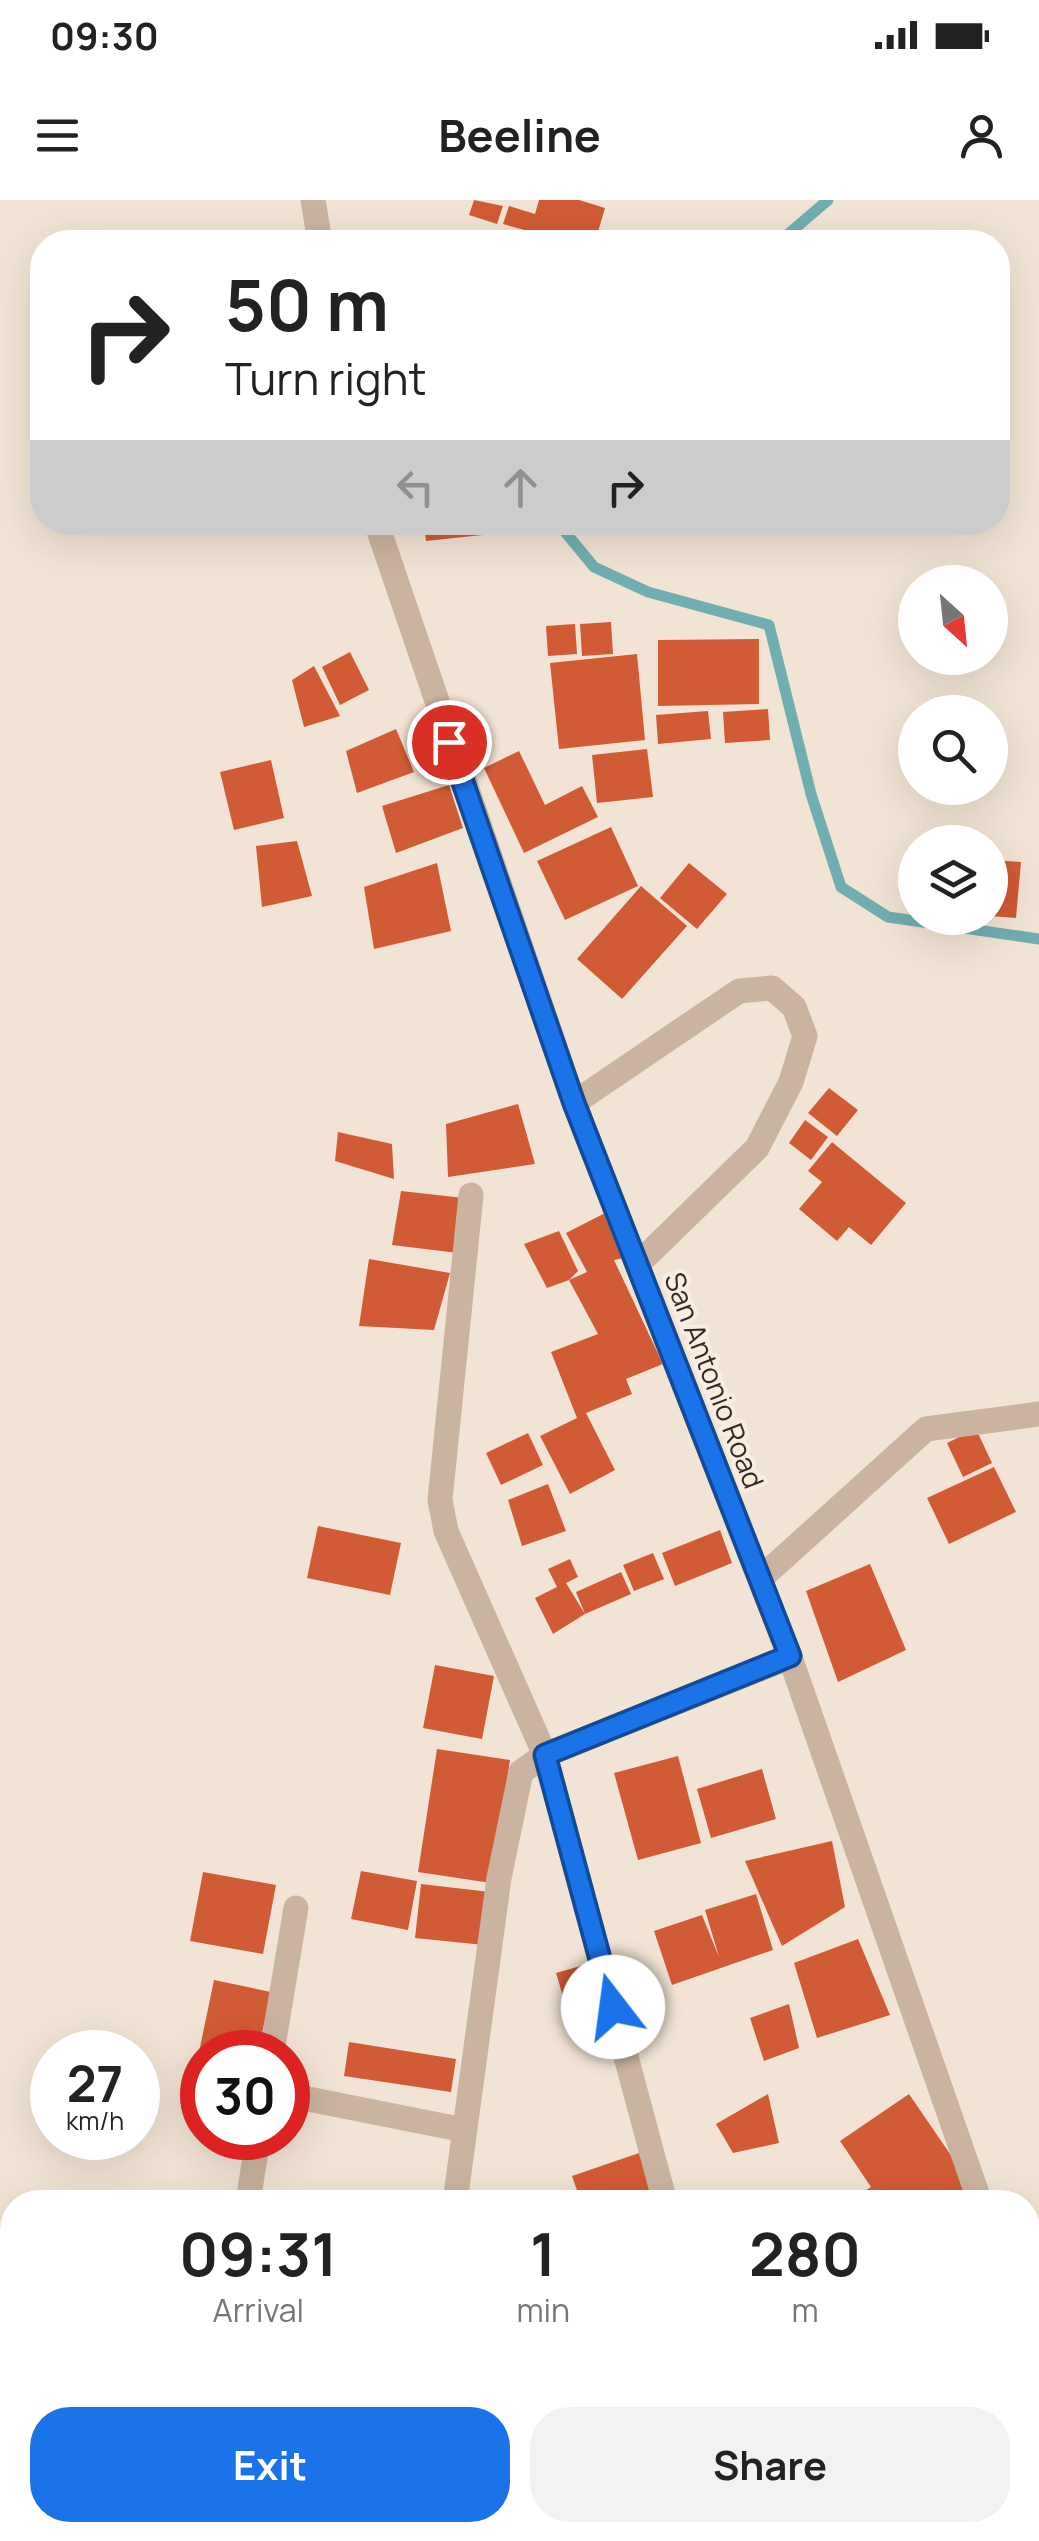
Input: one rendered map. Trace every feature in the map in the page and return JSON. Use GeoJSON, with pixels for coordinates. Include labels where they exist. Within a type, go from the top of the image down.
{"type":"FeatureCollection","features":[{"type":"Feature","properties":{"kind":"street"},"geometry":{"type":"LineString","coordinates":[[314,200],[318,230]]}},
{"type":"Feature","properties":{"kind":"street","name":"San Antonio Road"},"geometry":{"type":"LineString","coordinates":[[380,535],[574,1103],[790,1656],[976,2190]]}},
{"type":"Feature","properties":{"kind":"street"},"geometry":{"type":"LineString","coordinates":[[574,1103],[739,992],[772,988],[794,1007],[805,1036],[791,1082],[757,1148],[638,1264]]}},
{"type":"Feature","properties":{"kind":"street"},"geometry":{"type":"LineString","coordinates":[[471,1194],[440,1500],[446,1531],[545,1755],[661,2190]]}},
{"type":"Feature","properties":{"kind":"street"},"geometry":{"type":"LineString","coordinates":[[760,1579],[889,1458],[926,1429],[1039,1414]]}},
{"type":"Feature","properties":{"kind":"street"},"geometry":{"type":"LineString","coordinates":[[456,2190],[499,1878],[521,1772],[545,1755],[790,1656]]}},
{"type":"Feature","properties":{"kind":"street"},"geometry":{"type":"LineString","coordinates":[[276,2030],[296,1908]]}},
{"type":"Feature","properties":{"kind":"street"},"geometry":{"type":"LineString","coordinates":[[310,2099],[464,2130]]}},
{"type":"Feature","properties":{"kind":"street"},"geometry":{"type":"LineString","coordinates":[[250,2190],[255,2160]]}},
{"type":"Feature","properties":{"kind":"building"},"geometry":{"type":"Polygon","coordinates":[[[474,200],[503,206],[497,224],[469,215],[474,200]]]}},
{"type":"Feature","properties":{"kind":"building"},"geometry":{"type":"Polygon","coordinates":[[[539,200],[579,200],[605,208],[599,230],[525,230],[503,224],[509,206],[535,214],[539,200]]]}},
{"type":"Feature","properties":{"kind":"building"},"geometry":{"type":"Polygon","coordinates":[[[425,535],[483,535],[426,541],[425,535]]]}},
{"type":"Feature","properties":{"kind":"building"},"geometry":{"type":"Polygon","coordinates":[[[611,622],[613,654],[582,656],[580,624],[611,622]]]}},
{"type":"Feature","properties":{"kind":"building"},"geometry":{"type":"Polygon","coordinates":[[[575,624],[577,654],[548,656],[546,626],[575,624]]]}},
{"type":"Feature","properties":{"kind":"building"},"geometry":{"type":"Polygon","coordinates":[[[759,639],[759,704],[658,706],[658,640],[759,639]]]}},
{"type":"Feature","properties":{"kind":"building"},"geometry":{"type":"Polygon","coordinates":[[[350,652],[369,690],[340,705],[322,667],[350,652]]]}},
{"type":"Feature","properties":{"kind":"building"},"geometry":{"type":"Polygon","coordinates":[[[637,654],[645,740],[559,749],[550,663],[637,654]]]}},
{"type":"Feature","properties":{"kind":"building"},"geometry":{"type":"Polygon","coordinates":[[[314,666],[340,716],[304,727],[292,680],[314,666]]]}},
{"type":"Feature","properties":{"kind":"building"},"geometry":{"type":"Polygon","coordinates":[[[768,709],[770,740],[725,743],[723,712],[768,709]]]}},
{"type":"Feature","properties":{"kind":"building"},"geometry":{"type":"Polygon","coordinates":[[[708,711],[711,739],[658,744],[656,715],[708,711]]]}},
{"type":"Feature","properties":{"kind":"building"},"geometry":{"type":"Polygon","coordinates":[[[396,729],[414,772],[357,793],[346,751],[396,729]]]}},
{"type":"Feature","properties":{"kind":"building"},"geometry":{"type":"Polygon","coordinates":[[[647,749],[653,797],[597,803],[592,755],[647,749]]]}},
{"type":"Feature","properties":{"kind":"building"},"geometry":{"type":"Polygon","coordinates":[[[519,751],[545,805],[582,786],[598,817],[524,853],[484,768],[519,751]]]}},
{"type":"Feature","properties":{"kind":"building"},"geometry":{"type":"Polygon","coordinates":[[[271,760],[284,818],[234,830],[220,772],[271,760]]]}},
{"type":"Feature","properties":{"kind":"building"},"geometry":{"type":"Polygon","coordinates":[[[449,785],[463,828],[396,853],[382,806],[449,785]]]}},
{"type":"Feature","properties":{"kind":"building"},"geometry":{"type":"Polygon","coordinates":[[[611,827],[638,886],[565,920],[537,861],[611,827]]]}},
{"type":"Feature","properties":{"kind":"building"},"geometry":{"type":"Polygon","coordinates":[[[297,841],[312,896],[262,907],[256,846],[297,841]]]}},
{"type":"Feature","properties":{"kind":"building"},"geometry":{"type":"Polygon","coordinates":[[[1008,861],[1021,862],[1016,918],[1008,917],[1008,861]]]}},
{"type":"Feature","properties":{"kind":"building"},"geometry":{"type":"Polygon","coordinates":[[[437,863],[451,931],[374,949],[364,887],[437,863]]]}},
{"type":"Feature","properties":{"kind":"building"},"geometry":{"type":"Polygon","coordinates":[[[689,863],[727,894],[697,929],[660,898],[689,863]]]}},
{"type":"Feature","properties":{"kind":"building"},"geometry":{"type":"Polygon","coordinates":[[[641,886],[687,926],[622,999],[577,959],[641,886]]]}},
{"type":"Feature","properties":{"kind":"building"},"geometry":{"type":"Polygon","coordinates":[[[829,1088],[858,1110],[837,1136],[808,1113],[829,1088]]]}},
{"type":"Feature","properties":{"kind":"building"},"geometry":{"type":"Polygon","coordinates":[[[518,1104],[535,1164],[448,1177],[446,1124],[518,1104]]]}},
{"type":"Feature","properties":{"kind":"building"},"geometry":{"type":"Polygon","coordinates":[[[805,1120],[828,1137],[811,1160],[789,1143],[805,1120]]]}},
{"type":"Feature","properties":{"kind":"building"},"geometry":{"type":"Polygon","coordinates":[[[338,1132],[392,1144],[394,1179],[335,1161],[338,1132]]]}},
{"type":"Feature","properties":{"kind":"building"},"geometry":{"type":"Polygon","coordinates":[[[832,1142],[906,1203],[871,1245],[849,1227],[837,1241],[799,1209],[822,1182],[808,1171],[832,1142]]]}},
{"type":"Feature","properties":{"kind":"building"},"geometry":{"type":"Polygon","coordinates":[[[401,1191],[464,1198],[458,1253],[392,1245],[401,1191]]]}},
{"type":"Feature","properties":{"kind":"building"},"geometry":{"type":"Polygon","coordinates":[[[607,1212],[623,1258],[614,1260],[663,1364],[626,1379],[632,1394],[586,1413],[615,1470],[570,1494],[540,1436],[577,1418],[551,1352],[598,1334],[569,1280],[587,1272],[566,1233],[607,1212]]]}},
{"type":"Feature","properties":{"kind":"building"},"geometry":{"type":"Polygon","coordinates":[[[559,1231],[578,1271],[569,1280],[547,1288],[524,1244],[559,1231]]]}},
{"type":"Feature","properties":{"kind":"building"},"geometry":{"type":"Polygon","coordinates":[[[369,1259],[450,1273],[434,1330],[359,1326],[369,1259]]]}},
{"type":"Feature","properties":{"kind":"building"},"geometry":{"type":"Polygon","coordinates":[[[976,1429],[992,1463],[963,1477],[947,1443],[976,1429]]]}},
{"type":"Feature","properties":{"kind":"building"},"geometry":{"type":"Polygon","coordinates":[[[528,1433],[543,1465],[501,1485],[486,1453],[528,1433]]]}},
{"type":"Feature","properties":{"kind":"building"},"geometry":{"type":"Polygon","coordinates":[[[994,1467],[1016,1512],[949,1544],[927,1498],[994,1467]]]}},
{"type":"Feature","properties":{"kind":"building"},"geometry":{"type":"Polygon","coordinates":[[[548,1484],[566,1531],[522,1546],[508,1500],[548,1484]]]}},
{"type":"Feature","properties":{"kind":"building"},"geometry":{"type":"Polygon","coordinates":[[[318,1526],[401,1543],[390,1595],[307,1578],[318,1526]]]}},
{"type":"Feature","properties":{"kind":"building"},"geometry":{"type":"Polygon","coordinates":[[[720,1530],[732,1563],[675,1586],[662,1553],[720,1530]]]}},
{"type":"Feature","properties":{"kind":"building"},"geometry":{"type":"Polygon","coordinates":[[[653,1553],[664,1579],[634,1591],[623,1565],[653,1553]]]}},
{"type":"Feature","properties":{"kind":"building"},"geometry":{"type":"Polygon","coordinates":[[[570,1559],[578,1577],[566,1583],[585,1614],[553,1634],[535,1598],[557,1587],[548,1569],[570,1559]]]}},
{"type":"Feature","properties":{"kind":"building"},"geometry":{"type":"Polygon","coordinates":[[[870,1564],[906,1650],[838,1682],[806,1591],[870,1564]]]}},
{"type":"Feature","properties":{"kind":"building"},"geometry":{"type":"Polygon","coordinates":[[[621,1572],[631,1594],[585,1614],[576,1592],[621,1572]]]}},
{"type":"Feature","properties":{"kind":"building"},"geometry":{"type":"Polygon","coordinates":[[[435,1665],[494,1676],[482,1739],[423,1728],[435,1665]]]}},
{"type":"Feature","properties":{"kind":"building"},"geometry":{"type":"Polygon","coordinates":[[[437,1749],[510,1760],[491,1883],[418,1872],[437,1749]]]}},
{"type":"Feature","properties":{"kind":"building"},"geometry":{"type":"Polygon","coordinates":[[[678,1756],[701,1843],[638,1860],[614,1773],[678,1756]]]}},
{"type":"Feature","properties":{"kind":"building"},"geometry":{"type":"Polygon","coordinates":[[[762,1769],[776,1819],[711,1838],[697,1789],[762,1769]]]}},
{"type":"Feature","properties":{"kind":"building"},"geometry":{"type":"Polygon","coordinates":[[[832,1841],[845,1907],[782,1946],[745,1861],[832,1841]]]}},
{"type":"Feature","properties":{"kind":"building"},"geometry":{"type":"Polygon","coordinates":[[[361,1871],[417,1881],[408,1930],[351,1919],[361,1871]]]}},
{"type":"Feature","properties":{"kind":"building"},"geometry":{"type":"Polygon","coordinates":[[[203,1872],[276,1885],[263,1954],[190,1941],[203,1872]]]}},
{"type":"Feature","properties":{"kind":"building"},"geometry":{"type":"Polygon","coordinates":[[[421,1884],[490,1892],[484,1945],[415,1938],[421,1884]]]}},
{"type":"Feature","properties":{"kind":"building"},"geometry":{"type":"Polygon","coordinates":[[[756,1894],[773,1950],[672,1985],[654,1931],[702,1915],[719,1957],[705,1910],[756,1894]]]}},
{"type":"Feature","properties":{"kind":"building"},"geometry":{"type":"Polygon","coordinates":[[[858,1939],[890,2015],[817,2038],[794,1963],[858,1939]]]}},
{"type":"Feature","properties":{"kind":"building"},"geometry":{"type":"Polygon","coordinates":[[[598,1961],[616,2020],[574,2033],[556,1973],[598,1961]]]}},
{"type":"Feature","properties":{"kind":"building"},"geometry":{"type":"Polygon","coordinates":[[[214,1980],[271,1992],[263,2030],[204,2030],[214,1980]]]}},
{"type":"Feature","properties":{"kind":"building"},"geometry":{"type":"Polygon","coordinates":[[[789,2004],[799,2048],[764,2061],[750,2018],[789,2004]]]}},
{"type":"Feature","properties":{"kind":"building"},"geometry":{"type":"Polygon","coordinates":[[[349,2042],[456,2059],[451,2092],[344,2076],[349,2042]]]}},
{"type":"Feature","properties":{"kind":"building"},"geometry":{"type":"Polygon","coordinates":[[[768,2094],[779,2143],[733,2153],[716,2124],[768,2094]]]}},
{"type":"Feature","properties":{"kind":"building"},"geometry":{"type":"Polygon","coordinates":[[[909,2094],[974,2190],[866,2190],[871,2187],[840,2141],[909,2094]]]}},
{"type":"Feature","properties":{"kind":"building"},"geometry":{"type":"Polygon","coordinates":[[[639,2153],[652,2190],[577,2190],[572,2176],[639,2153]]]}},
{"type":"Feature","properties":{"kind":"waterway"},"geometry":{"type":"LineString","coordinates":[[793,230],[828,200]]}},
{"type":"Feature","properties":{"kind":"waterway"},"geometry":{"type":"LineString","coordinates":[[568,535],[594,567],[648,592],[769,625],[811,794],[841,887],[888,917],[1039,939]]}},
{"type":"Feature","properties":{"kind":"route"},"geometry":{"type":"LineString","coordinates":[[449,742],[574,1103],[790,1656],[545,1755],[613,2007]]}}]}
